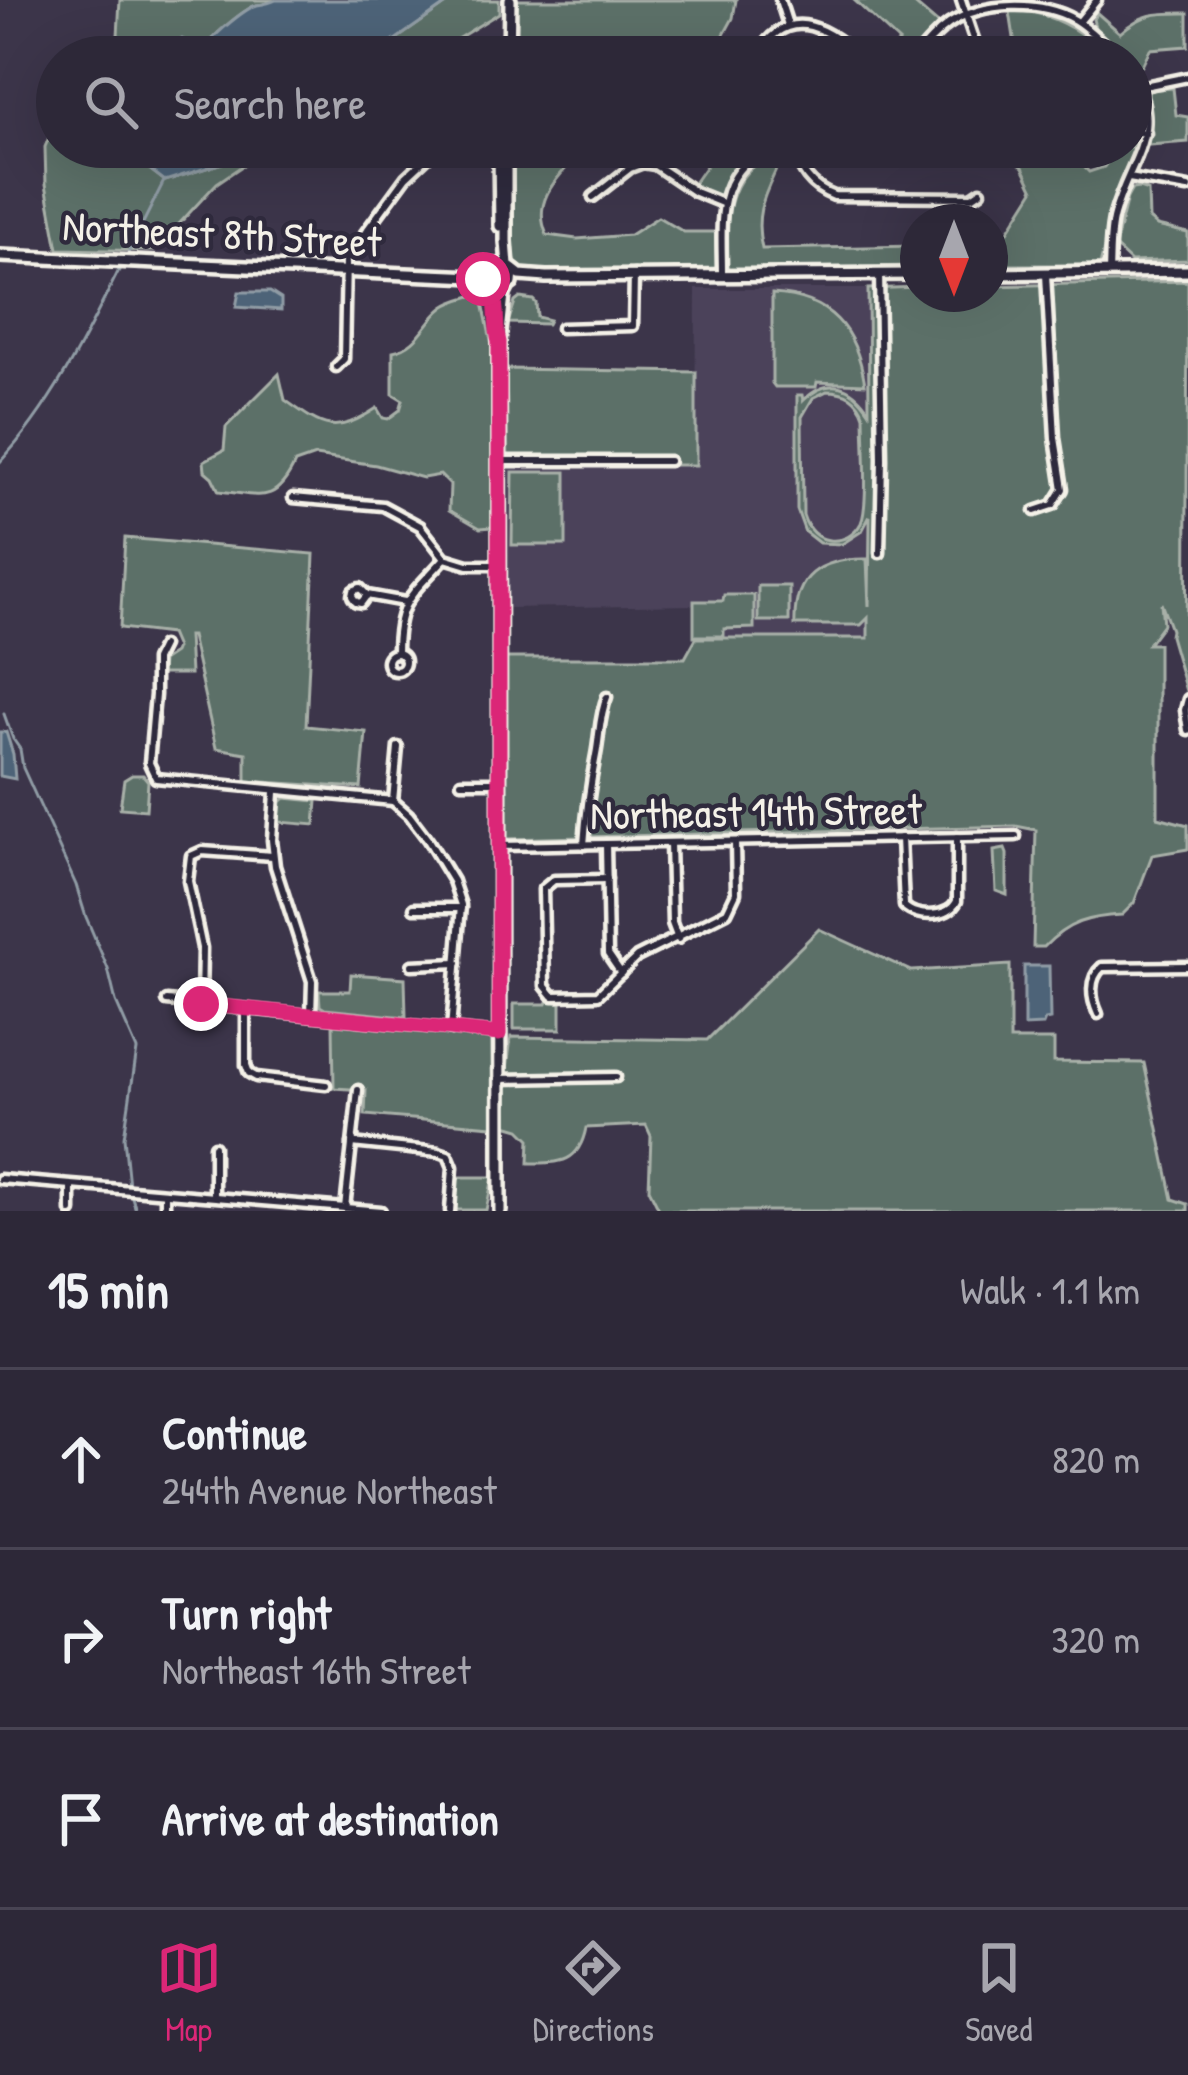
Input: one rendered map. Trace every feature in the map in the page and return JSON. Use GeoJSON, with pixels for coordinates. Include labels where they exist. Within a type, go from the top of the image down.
{"type":"FeatureCollection","features":[{"type":"Feature","properties":{"kind":"street"},"geometry":{"type":"LineString","coordinates":[[508,36],[509,0]]}},
{"type":"Feature","properties":{"kind":"street"},"geometry":{"type":"LineString","coordinates":[[780,0],[789,26]]}},
{"type":"Feature","properties":{"kind":"street"},"geometry":{"type":"LineString","coordinates":[[961,0],[973,36]]}},
{"type":"Feature","properties":{"kind":"street"},"geometry":{"type":"LineString","coordinates":[[1079,22],[1097,0]]}},
{"type":"Feature","properties":{"kind":"street"},"geometry":{"type":"LineString","coordinates":[[935,36],[966,15],[1024,5],[1051,9],[1079,22],[1095,36]]}},
{"type":"Feature","properties":{"kind":"street"},"geometry":{"type":"LineString","coordinates":[[772,36],[789,26],[809,25],[833,36]]}},
{"type":"Feature","properties":{"kind":"street"},"geometry":{"type":"LineString","coordinates":[[1152,84],[1188,77]]}},
{"type":"Feature","properties":{"kind":"street"},"geometry":{"type":"LineString","coordinates":[[336,368],[344,358],[346,259],[416,168]]}},
{"type":"Feature","properties":{"kind":"street"},"geometry":{"type":"LineString","coordinates":[[499,342],[488,275],[501,251],[502,168]]}},
{"type":"Feature","properties":{"kind":"street"},"geometry":{"type":"LineString","coordinates":[[500,1211],[499,342],[502,301],[513,279],[503,168]]}},
{"type":"Feature","properties":{"kind":"street"},"geometry":{"type":"LineString","coordinates":[[593,197],[629,168]]}},
{"type":"Feature","properties":{"kind":"street"},"geometry":{"type":"LineString","coordinates":[[659,168],[722,203]]}},
{"type":"Feature","properties":{"kind":"street"},"geometry":{"type":"LineString","coordinates":[[722,274],[722,203],[741,168]]}},
{"type":"Feature","properties":{"kind":"street"},"geometry":{"type":"LineString","coordinates":[[802,168],[818,190],[834,196],[972,197],[981,191]]}},
{"type":"Feature","properties":{"kind":"street"},"geometry":{"type":"LineString","coordinates":[[1109,272],[1114,217],[1133,168]]}},
{"type":"Feature","properties":{"kind":"street"},"geometry":{"type":"LineString","coordinates":[[1129,178],[1188,188]]}},
{"type":"Feature","properties":{"kind":"street","name":"Northeast 8th Street"},"geometry":{"type":"LineString","coordinates":[[0,256],[475,277],[490,284]]}},
{"type":"Feature","properties":{"kind":"street"},"geometry":{"type":"LineString","coordinates":[[493,266],[546,277],[900,274]]}},
{"type":"Feature","properties":{"kind":"street","name":"Northeast 8th Street"},"geometry":{"type":"LineString","coordinates":[[441,276],[493,266]]}},
{"type":"Feature","properties":{"kind":"street"},"geometry":{"type":"LineString","coordinates":[[1008,274],[1188,271]]}},
{"type":"Feature","properties":{"kind":"street"},"geometry":{"type":"LineString","coordinates":[[879,274],[880,553]]}},
{"type":"Feature","properties":{"kind":"street"},"geometry":{"type":"LineString","coordinates":[[1035,512],[1053,505],[1064,490],[1055,438],[1046,274]]}},
{"type":"Feature","properties":{"kind":"street"},"geometry":{"type":"LineString","coordinates":[[561,328],[633,326],[634,275]]}},
{"type":"Feature","properties":{"kind":"street"},"geometry":{"type":"LineString","coordinates":[[490,284],[497,289],[546,277]]}},
{"type":"Feature","properties":{"kind":"street"},"geometry":{"type":"LineString","coordinates":[[499,460],[669,461]]}},
{"type":"Feature","properties":{"kind":"street"},"geometry":{"type":"LineString","coordinates":[[293,498],[383,506],[419,526],[445,558],[498,566]]}},
{"type":"Feature","properties":{"kind":"street"},"geometry":{"type":"LineString","coordinates":[[397,653],[397,628],[405,602],[445,558]]}},
{"type":"Feature","properties":{"kind":"street"},"geometry":{"type":"LineString","coordinates":[[367,596],[405,602]]}},
{"type":"Feature","properties":{"kind":"street"},"geometry":{"type":"LineString","coordinates":[[162,646],[155,660],[149,764],[161,781],[393,801],[409,815],[453,880],[461,908],[451,1030]]}},
{"type":"Feature","properties":{"kind":"street"},"geometry":{"type":"LineString","coordinates":[[584,844],[587,792],[601,711],[608,697]]}},
{"type":"Feature","properties":{"kind":"street"},"geometry":{"type":"LineString","coordinates":[[1188,699],[1188,730]]}},
{"type":"Feature","properties":{"kind":"street"},"geometry":{"type":"LineString","coordinates":[[393,801],[398,747]]}},
{"type":"Feature","properties":{"kind":"street"},"geometry":{"type":"LineString","coordinates":[[461,782],[498,782]]}},
{"type":"Feature","properties":{"kind":"street"},"geometry":{"type":"LineString","coordinates":[[275,791],[273,856],[313,981],[311,1015]]}},
{"type":"Feature","properties":{"kind":"street","name":"Northeast 14th Street"},"geometry":{"type":"LineString","coordinates":[[498,846],[1016,836]]}},
{"type":"Feature","properties":{"kind":"street"},"geometry":{"type":"LineString","coordinates":[[901,838],[904,906],[915,914],[947,913],[957,902],[957,837]]}},
{"type":"Feature","properties":{"kind":"street"},"geometry":{"type":"LineString","coordinates":[[607,879],[554,880],[543,890],[545,986],[550,994],[598,995],[637,957],[728,912],[736,893],[735,842]]}},
{"type":"Feature","properties":{"kind":"street"},"geometry":{"type":"LineString","coordinates":[[670,843],[672,923],[677,939]]}},
{"type":"Feature","properties":{"kind":"street"},"geometry":{"type":"LineString","coordinates":[[606,844],[608,954],[621,973]]}},
{"type":"Feature","properties":{"kind":"street"},"geometry":{"type":"LineString","coordinates":[[201,1004],[202,948],[188,881],[191,856],[202,850],[273,856]]}},
{"type":"Feature","properties":{"kind":"street"},"geometry":{"type":"LineString","coordinates":[[414,908],[461,908]]}},
{"type":"Feature","properties":{"kind":"street"},"geometry":{"type":"LineString","coordinates":[[412,965],[457,964]]}},
{"type":"Feature","properties":{"kind":"street"},"geometry":{"type":"LineString","coordinates":[[1098,1014],[1093,1002],[1097,971],[1108,966],[1188,966]]}},
{"type":"Feature","properties":{"kind":"street"},"geometry":{"type":"LineString","coordinates":[[166,1001],[499,1034]]}},
{"type":"Feature","properties":{"kind":"street"},"geometry":{"type":"LineString","coordinates":[[246,1009],[249,1073],[326,1085]]}},
{"type":"Feature","properties":{"kind":"street"},"geometry":{"type":"LineString","coordinates":[[500,1078],[616,1077]]}},
{"type":"Feature","properties":{"kind":"street"},"geometry":{"type":"LineString","coordinates":[[346,1208],[358,1090]]}},
{"type":"Feature","properties":{"kind":"street"},"geometry":{"type":"LineString","coordinates":[[352,1143],[439,1152],[451,1158],[450,1211]]}},
{"type":"Feature","properties":{"kind":"street"},"geometry":{"type":"LineString","coordinates":[[214,1146],[214,1196]]}},
{"type":"Feature","properties":{"kind":"street"},"geometry":{"type":"LineString","coordinates":[[0,1179],[381,1211]]}},
{"type":"Feature","properties":{"kind":"street"},"geometry":{"type":"LineString","coordinates":[[71,1186],[71,1211]]}},
{"type":"Feature","properties":{"kind":"street"},"geometry":{"type":"LineString","coordinates":[[165,1194],[165,1211]]}},
{"type":"Feature","properties":{"kind":"shaded area"},"geometry":{"type":"Polygon","coordinates":[[[696,289],[868,289],[868,638],[696,638],[695,605],[508,608],[508,465],[695,465],[696,289]]]}},
{"type":"Feature","properties":{"kind":"green space"},"geometry":{"type":"Polygon","coordinates":[[[120,0],[276,0],[246,11],[216,36],[118,36],[120,0]]]}},
{"type":"Feature","properties":{"kind":"green space"},"geometry":{"type":"Polygon","coordinates":[[[452,0],[499,0],[499,13],[462,36],[401,36],[452,0]]]}},
{"type":"Feature","properties":{"kind":"green space"},"geometry":{"type":"Polygon","coordinates":[[[517,0],[736,0],[723,36],[515,36],[517,0]]]}},
{"type":"Feature","properties":{"kind":"green space"},"geometry":{"type":"Polygon","coordinates":[[[854,0],[910,0],[938,24],[928,36],[893,36],[854,0]]]}},
{"type":"Feature","properties":{"kind":"green space"},"geometry":{"type":"Polygon","coordinates":[[[1013,0],[1032,0],[1032,12],[1084,36],[1014,36],[1013,0]]]}},
{"type":"Feature","properties":{"kind":"green space"},"geometry":{"type":"Polygon","coordinates":[[[1097,13],[1120,33],[1151,15],[1188,13],[1188,46],[1152,49],[1152,36],[1101,36],[1093,19],[1097,13]]]}},
{"type":"Feature","properties":{"kind":"green space"},"geometry":{"type":"Polygon","coordinates":[[[1173,88],[1176,115],[1188,117],[1188,142],[1152,145],[1152,90],[1173,88]]]}},
{"type":"Feature","properties":{"kind":"green space"},"geometry":{"type":"Polygon","coordinates":[[[46,168],[148,168],[165,181],[206,168],[239,168],[217,183],[154,251],[58,249],[46,168]]]}},
{"type":"Feature","properties":{"kind":"green space"},"geometry":{"type":"Polygon","coordinates":[[[511,168],[566,168],[545,198],[547,235],[577,239],[630,235],[658,217],[684,232],[727,232],[730,205],[740,181],[752,168],[777,168],[761,210],[762,249],[900,246],[900,266],[535,272],[519,269],[513,261],[511,168]]]}},
{"type":"Feature","properties":{"kind":"green space"},"geometry":{"type":"Polygon","coordinates":[[[705,168],[733,168],[719,196],[692,186],[705,168]]]}},
{"type":"Feature","properties":{"kind":"green space"},"geometry":{"type":"Polygon","coordinates":[[[1023,168],[1085,168],[1089,172],[1126,168],[1100,265],[1008,265],[1008,231],[1034,190],[1023,168]]]}},
{"type":"Feature","properties":{"kind":"green space"},"geometry":{"type":"Polygon","coordinates":[[[1132,189],[1148,191],[1149,219],[1157,226],[1188,233],[1188,260],[1131,262],[1115,247],[1127,198],[1132,189]]]}},
{"type":"Feature","properties":{"kind":"green space"},"geometry":{"type":"Polygon","coordinates":[[[1188,281],[1186,691],[1161,603],[1163,624],[1148,644],[1158,644],[1158,817],[1188,825],[1188,849],[1152,855],[1134,903],[1122,915],[1079,922],[1044,947],[1033,947],[1036,830],[1016,826],[506,839],[506,658],[685,658],[696,638],[868,638],[868,618],[861,625],[795,625],[805,582],[823,566],[836,562],[867,559],[869,606],[870,516],[862,531],[842,544],[819,543],[805,532],[797,510],[797,395],[803,401],[822,388],[839,386],[869,411],[868,289],[900,288],[900,312],[1008,312],[1008,286],[1188,281]],[[827,391],[813,398],[802,417],[803,515],[815,535],[824,539],[852,534],[861,523],[865,502],[864,416],[855,400],[827,391]]]}},
{"type":"Feature","properties":{"kind":"green space"},"geometry":{"type":"Polygon","coordinates":[[[481,293],[492,346],[492,527],[480,528],[449,510],[450,485],[440,475],[423,478],[315,456],[295,463],[273,492],[256,495],[219,491],[205,471],[204,461],[224,450],[226,427],[279,374],[285,400],[320,422],[339,425],[377,408],[388,419],[400,410],[403,400],[393,394],[393,351],[416,339],[444,307],[481,293]]]}},
{"type":"Feature","properties":{"kind":"green space"},"geometry":{"type":"Polygon","coordinates":[[[772,294],[810,302],[837,320],[855,347],[865,384],[775,387],[772,294]]]}},
{"type":"Feature","properties":{"kind":"green space"},"geometry":{"type":"Polygon","coordinates":[[[520,298],[533,300],[537,317],[549,320],[547,324],[508,323],[520,298]]]}},
{"type":"Feature","properties":{"kind":"green space"},"geometry":{"type":"Polygon","coordinates":[[[506,369],[696,372],[696,465],[508,465],[506,369]]]}},
{"type":"Feature","properties":{"kind":"green space"},"geometry":{"type":"Polygon","coordinates":[[[513,472],[566,472],[566,545],[512,545],[513,472]]]}},
{"type":"Feature","properties":{"kind":"green space"},"geometry":{"type":"Polygon","coordinates":[[[125,538],[314,554],[306,726],[366,732],[361,788],[246,781],[246,753],[216,748],[191,636],[190,674],[161,674],[162,661],[176,648],[170,634],[120,628],[125,538]]]}},
{"type":"Feature","properties":{"kind":"green space"},"geometry":{"type":"Polygon","coordinates":[[[758,586],[789,586],[789,621],[758,621],[758,586]]]}},
{"type":"Feature","properties":{"kind":"green space"},"geometry":{"type":"Polygon","coordinates":[[[724,595],[754,595],[754,628],[724,629],[724,636],[694,636],[694,601],[723,601],[724,595]]]}},
{"type":"Feature","properties":{"kind":"green space"},"geometry":{"type":"Polygon","coordinates":[[[143,775],[148,781],[146,810],[120,808],[124,780],[143,775]]]}},
{"type":"Feature","properties":{"kind":"green space"},"geometry":{"type":"Polygon","coordinates":[[[285,798],[317,801],[315,825],[279,822],[285,798]]]}},
{"type":"Feature","properties":{"kind":"green space"},"geometry":{"type":"Polygon","coordinates":[[[1005,849],[1007,895],[996,891],[994,851],[1005,849]]]}},
{"type":"Feature","properties":{"kind":"green space"},"geometry":{"type":"Polygon","coordinates":[[[819,929],[911,971],[1010,965],[1010,1040],[1054,1040],[1054,1062],[1144,1063],[1173,1199],[1188,1204],[1188,1211],[660,1211],[649,1189],[651,1136],[646,1125],[586,1128],[579,1148],[567,1159],[529,1163],[530,1139],[506,1125],[511,1037],[707,1040],[819,929]]]}},
{"type":"Feature","properties":{"kind":"green space"},"geometry":{"type":"Polygon","coordinates":[[[351,974],[405,978],[406,1017],[320,1006],[319,991],[350,991],[351,974]]]}},
{"type":"Feature","properties":{"kind":"green space"},"geometry":{"type":"Polygon","coordinates":[[[549,1000],[561,1003],[561,1029],[514,1029],[514,1004],[547,1004],[549,1000]]]}},
{"type":"Feature","properties":{"kind":"green space"},"geometry":{"type":"Polygon","coordinates":[[[333,1023],[492,1039],[493,1126],[365,1115],[366,1090],[334,1088],[333,1023]]]}},
{"type":"Feature","properties":{"kind":"green space"},"geometry":{"type":"Polygon","coordinates":[[[458,1177],[493,1177],[486,1210],[454,1210],[458,1177]]]}},
{"type":"Feature","properties":{"kind":"water"},"geometry":{"type":"Polygon","coordinates":[[[276,0],[452,0],[401,36],[216,36],[257,5],[276,0]]]}},
{"type":"Feature","properties":{"kind":"water"},"geometry":{"type":"Polygon","coordinates":[[[148,168],[206,168],[165,181],[148,168]]]}},
{"type":"Feature","properties":{"kind":"water"},"geometry":{"type":"Polygon","coordinates":[[[239,292],[270,292],[281,299],[281,310],[236,307],[239,292]]]}},
{"type":"Feature","properties":{"kind":"water"},"geometry":{"type":"Polygon","coordinates":[[[0,732],[6,732],[15,779],[0,776],[0,732]]]}},
{"type":"Feature","properties":{"kind":"water"},"geometry":{"type":"Polygon","coordinates":[[[1024,966],[1049,966],[1050,1019],[1043,1025],[1024,1026],[1024,966]]]}},
{"type":"Feature","properties":{"kind":"waterway"},"geometry":{"type":"LineString","coordinates":[[127,255],[164,181]]}},
{"type":"Feature","properties":{"kind":"waterway"},"geometry":{"type":"LineString","coordinates":[[0,462],[52,394],[120,268]]}},
{"type":"Feature","properties":{"kind":"waterway"},"geometry":{"type":"LineString","coordinates":[[4,714],[76,885],[137,1050],[124,1137],[129,1186]]}},
{"type":"Feature","properties":{"kind":"waterway"},"geometry":{"type":"LineString","coordinates":[[132,1197],[135,1207]]}},
{"type":"Feature","properties":{"kind":"route"},"geometry":{"type":"LineString","coordinates":[[201,1004],[499,1034],[499,342],[494,292],[483,279]]}}]}
